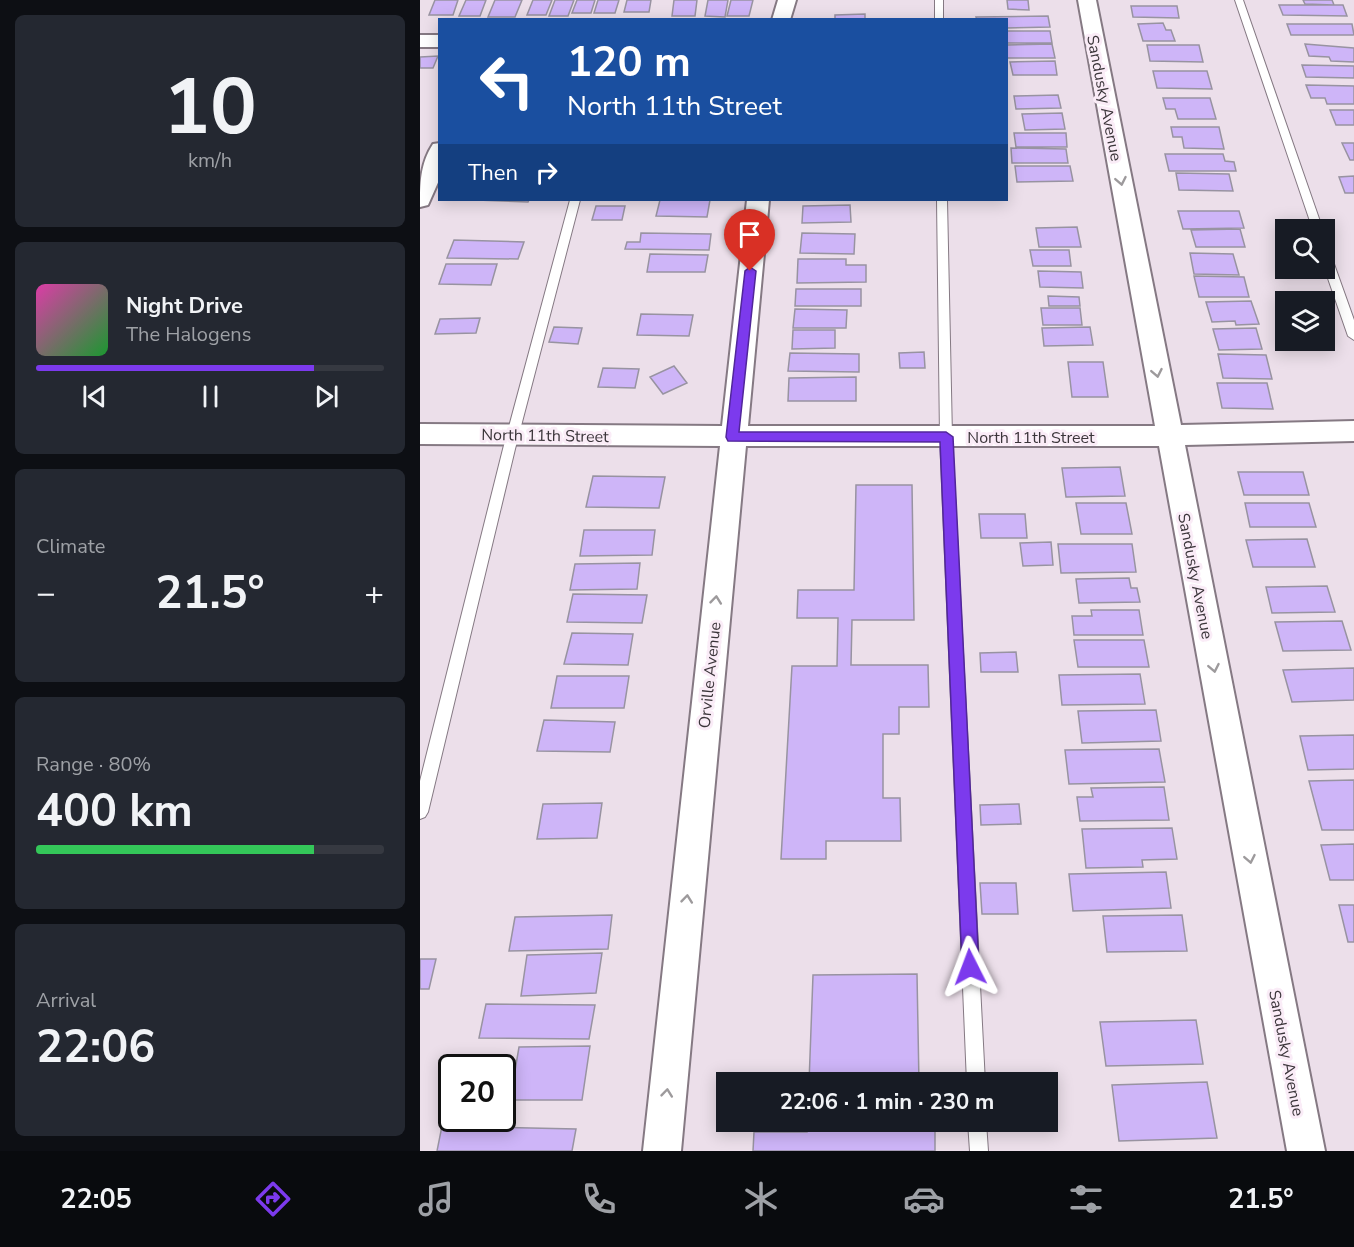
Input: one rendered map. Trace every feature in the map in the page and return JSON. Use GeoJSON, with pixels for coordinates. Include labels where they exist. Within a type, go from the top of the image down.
{"type":"FeatureCollection","features":[{"type":"Feature","properties":{"kind":"street"},"geometry":{"type":"LineString","coordinates":[[782,18],[787,0]]}},
{"type":"Feature","properties":{"kind":"street","name":"Sandusky Avenue"},"geometry":{"type":"LineString","coordinates":[[1087,0],[1306,1151]]}},
{"type":"Feature","properties":{"kind":"street"},"geometry":{"type":"LineString","coordinates":[[420,41],[438,41]]}},
{"type":"Feature","properties":{"kind":"street"},"geometry":{"type":"LineString","coordinates":[[420,200],[438,154]]}},
{"type":"Feature","properties":{"kind":"street","name":"Orville Avenue"},"geometry":{"type":"LineString","coordinates":[[662,1151],[758,201]]}},
{"type":"Feature","properties":{"kind":"street","name":"North 11th Street"},"geometry":{"type":"LineString","coordinates":[[420,434],[1170,438],[1354,431]]}},
{"type":"Feature","properties":{"kind":"lane"},"geometry":{"type":"LineString","coordinates":[[939,0],[939,18]]}},
{"type":"Feature","properties":{"kind":"lane"},"geometry":{"type":"LineString","coordinates":[[1239,0],[1314,219]]}},
{"type":"Feature","properties":{"kind":"lane"},"geometry":{"type":"LineString","coordinates":[[420,812],[512,434],[575,201]]}},
{"type":"Feature","properties":{"kind":"lane"},"geometry":{"type":"LineString","coordinates":[[942,201],[946,437],[975,1072]]}},
{"type":"Feature","properties":{"kind":"lane"},"geometry":{"type":"LineString","coordinates":[[1334,279],[1354,336]]}},
{"type":"Feature","properties":{"kind":"lane"},"geometry":{"type":"LineString","coordinates":[[978,1132],[979,1151]]}},
{"type":"Feature","properties":{"kind":"building"},"geometry":{"type":"Polygon","coordinates":[[[435,0],[458,0],[453,15],[429,15],[435,0]]]}},
{"type":"Feature","properties":{"kind":"building"},"geometry":{"type":"Polygon","coordinates":[[[466,0],[486,0],[480,16],[459,16],[466,0]]]}},
{"type":"Feature","properties":{"kind":"building"},"geometry":{"type":"Polygon","coordinates":[[[495,0],[522,0],[515,17],[488,17],[495,0]]]}},
{"type":"Feature","properties":{"kind":"building"},"geometry":{"type":"Polygon","coordinates":[[[533,0],[552,0],[546,15],[527,15],[533,0]]]}},
{"type":"Feature","properties":{"kind":"building"},"geometry":{"type":"Polygon","coordinates":[[[555,0],[574,0],[568,16],[549,16],[555,0]]]}},
{"type":"Feature","properties":{"kind":"building"},"geometry":{"type":"Polygon","coordinates":[[[577,0],[595,0],[591,13],[572,13],[577,0]]]}},
{"type":"Feature","properties":{"kind":"building"},"geometry":{"type":"Polygon","coordinates":[[[598,0],[619,0],[615,13],[594,13],[598,0]]]}},
{"type":"Feature","properties":{"kind":"building"},"geometry":{"type":"Polygon","coordinates":[[[627,0],[651,0],[649,12],[624,12],[627,0]]]}},
{"type":"Feature","properties":{"kind":"building"},"geometry":{"type":"Polygon","coordinates":[[[674,0],[697,0],[695,16],[672,16],[674,0]]]}},
{"type":"Feature","properties":{"kind":"building"},"geometry":{"type":"Polygon","coordinates":[[[708,0],[728,0],[725,17],[705,16],[708,0]]]}},
{"type":"Feature","properties":{"kind":"building"},"geometry":{"type":"Polygon","coordinates":[[[731,0],[753,0],[749,16],[727,16],[731,0]]]}},
{"type":"Feature","properties":{"kind":"building"},"geometry":{"type":"Polygon","coordinates":[[[1007,0],[1028,0],[1029,10],[1008,9],[1007,0]]]}},
{"type":"Feature","properties":{"kind":"building"},"geometry":{"type":"Polygon","coordinates":[[[1303,0],[1332,0],[1334,5],[1305,4],[1303,0]]]}},
{"type":"Feature","properties":{"kind":"building"},"geometry":{"type":"Polygon","coordinates":[[[1279,5],[1343,5],[1347,16],[1283,15],[1279,5]]]}},
{"type":"Feature","properties":{"kind":"building"},"geometry":{"type":"Polygon","coordinates":[[[1131,6],[1177,6],[1179,18],[1133,17],[1131,6]]]}},
{"type":"Feature","properties":{"kind":"building"},"geometry":{"type":"Polygon","coordinates":[[[865,14],[865,18],[835,18],[835,15],[865,14]]]}},
{"type":"Feature","properties":{"kind":"building"},"geometry":{"type":"Polygon","coordinates":[[[1048,16],[1050,27],[1008,28],[1008,18],[976,17],[1048,16]]]}},
{"type":"Feature","properties":{"kind":"building"},"geometry":{"type":"Polygon","coordinates":[[[1163,23],[1166,30],[1171,30],[1175,41],[1143,41],[1138,24],[1163,23]]]}},
{"type":"Feature","properties":{"kind":"building"},"geometry":{"type":"Polygon","coordinates":[[[1287,24],[1352,24],[1354,35],[1291,35],[1287,24]]]}},
{"type":"Feature","properties":{"kind":"building"},"geometry":{"type":"Polygon","coordinates":[[[1008,31],[1050,31],[1052,43],[1008,43],[1008,31]]]}},
{"type":"Feature","properties":{"kind":"building"},"geometry":{"type":"Polygon","coordinates":[[[1052,44],[1055,58],[1008,58],[1008,45],[1052,44]]]}},
{"type":"Feature","properties":{"kind":"building"},"geometry":{"type":"Polygon","coordinates":[[[1305,44],[1354,48],[1354,62],[1331,61],[1329,57],[1309,56],[1305,44]]]}},
{"type":"Feature","properties":{"kind":"building"},"geometry":{"type":"Polygon","coordinates":[[[1147,45],[1199,45],[1203,62],[1150,61],[1147,45]]]}},
{"type":"Feature","properties":{"kind":"building"},"geometry":{"type":"Polygon","coordinates":[[[438,56],[433,68],[420,68],[420,57],[438,56]]]}},
{"type":"Feature","properties":{"kind":"building"},"geometry":{"type":"Polygon","coordinates":[[[1055,61],[1057,75],[1013,75],[1010,62],[1055,61]]]}},
{"type":"Feature","properties":{"kind":"building"},"geometry":{"type":"Polygon","coordinates":[[[1302,65],[1354,66],[1354,78],[1306,77],[1302,65]]]}},
{"type":"Feature","properties":{"kind":"building"},"geometry":{"type":"Polygon","coordinates":[[[1153,71],[1207,71],[1212,89],[1157,88],[1153,71]]]}},
{"type":"Feature","properties":{"kind":"building"},"geometry":{"type":"Polygon","coordinates":[[[1306,85],[1354,86],[1354,104],[1327,104],[1325,98],[1311,98],[1306,85]]]}},
{"type":"Feature","properties":{"kind":"building"},"geometry":{"type":"Polygon","coordinates":[[[1058,95],[1061,108],[1016,109],[1014,96],[1058,95]]]}},
{"type":"Feature","properties":{"kind":"building"},"geometry":{"type":"Polygon","coordinates":[[[1163,98],[1210,98],[1216,119],[1178,119],[1175,109],[1166,109],[1163,98]]]}},
{"type":"Feature","properties":{"kind":"building"},"geometry":{"type":"Polygon","coordinates":[[[1330,110],[1354,110],[1354,125],[1336,125],[1330,110]]]}},
{"type":"Feature","properties":{"kind":"building"},"geometry":{"type":"Polygon","coordinates":[[[1062,113],[1065,129],[1025,130],[1022,114],[1062,113]]]}},
{"type":"Feature","properties":{"kind":"building"},"geometry":{"type":"Polygon","coordinates":[[[1171,127],[1219,127],[1224,149],[1184,148],[1182,137],[1173,137],[1171,127]]]}},
{"type":"Feature","properties":{"kind":"building"},"geometry":{"type":"Polygon","coordinates":[[[1014,133],[1066,133],[1067,147],[1016,147],[1014,133]]]}},
{"type":"Feature","properties":{"kind":"building"},"geometry":{"type":"Polygon","coordinates":[[[1342,143],[1354,143],[1354,160],[1350,160],[1342,143]]]}},
{"type":"Feature","properties":{"kind":"building"},"geometry":{"type":"Polygon","coordinates":[[[1011,148],[1066,149],[1068,163],[1012,163],[1011,148]]]}},
{"type":"Feature","properties":{"kind":"building"},"geometry":{"type":"Polygon","coordinates":[[[1165,154],[1223,154],[1225,161],[1234,162],[1236,171],[1169,171],[1165,154]]]}},
{"type":"Feature","properties":{"kind":"building"},"geometry":{"type":"Polygon","coordinates":[[[1015,166],[1070,166],[1073,181],[1017,182],[1015,166]]]}},
{"type":"Feature","properties":{"kind":"building"},"geometry":{"type":"Polygon","coordinates":[[[1176,173],[1229,174],[1233,191],[1179,190],[1176,173]]]}},
{"type":"Feature","properties":{"kind":"building"},"geometry":{"type":"Polygon","coordinates":[[[1354,176],[1354,193],[1345,193],[1339,177],[1354,176]]]}},
{"type":"Feature","properties":{"kind":"building"},"geometry":{"type":"Polygon","coordinates":[[[660,201],[710,201],[707,217],[656,216],[660,201]]]}},
{"type":"Feature","properties":{"kind":"building"},"geometry":{"type":"Polygon","coordinates":[[[850,205],[851,222],[802,223],[803,206],[850,205]]]}},
{"type":"Feature","properties":{"kind":"building"},"geometry":{"type":"Polygon","coordinates":[[[596,206],[625,206],[622,220],[592,220],[596,206]]]}},
{"type":"Feature","properties":{"kind":"building"},"geometry":{"type":"Polygon","coordinates":[[[1178,211],[1239,211],[1244,228],[1183,229],[1178,211]]]}},
{"type":"Feature","properties":{"kind":"building"},"geometry":{"type":"Polygon","coordinates":[[[1077,227],[1081,247],[1039,247],[1036,228],[1077,227]]]}},
{"type":"Feature","properties":{"kind":"building"},"geometry":{"type":"Polygon","coordinates":[[[1240,229],[1245,247],[1196,247],[1191,230],[1240,229]]]}},
{"type":"Feature","properties":{"kind":"building"},"geometry":{"type":"Polygon","coordinates":[[[641,233],[711,234],[709,250],[625,249],[627,242],[640,242],[641,233]]]}},
{"type":"Feature","properties":{"kind":"building"},"geometry":{"type":"Polygon","coordinates":[[[802,233],[855,234],[854,254],[800,253],[802,233]]]}},
{"type":"Feature","properties":{"kind":"building"},"geometry":{"type":"Polygon","coordinates":[[[454,240],[524,242],[518,259],[447,258],[454,240]]]}},
{"type":"Feature","properties":{"kind":"building"},"geometry":{"type":"Polygon","coordinates":[[[1030,250],[1069,250],[1071,266],[1033,266],[1030,250]]]}},
{"type":"Feature","properties":{"kind":"building"},"geometry":{"type":"Polygon","coordinates":[[[1190,253],[1233,254],[1239,275],[1194,274],[1190,253]]]}},
{"type":"Feature","properties":{"kind":"building"},"geometry":{"type":"Polygon","coordinates":[[[650,254],[708,255],[705,272],[647,272],[650,254]]]}},
{"type":"Feature","properties":{"kind":"building"},"geometry":{"type":"Polygon","coordinates":[[[798,259],[846,259],[846,265],[866,265],[866,282],[797,283],[798,259]]]}},
{"type":"Feature","properties":{"kind":"building"},"geometry":{"type":"Polygon","coordinates":[[[446,264],[497,264],[491,285],[439,284],[446,264]]]}},
{"type":"Feature","properties":{"kind":"building"},"geometry":{"type":"Polygon","coordinates":[[[1038,271],[1081,272],[1083,288],[1040,287],[1038,271]]]}},
{"type":"Feature","properties":{"kind":"building"},"geometry":{"type":"Polygon","coordinates":[[[1194,276],[1244,277],[1249,297],[1199,297],[1194,276]]]}},
{"type":"Feature","properties":{"kind":"building"},"geometry":{"type":"Polygon","coordinates":[[[796,289],[861,289],[861,306],[795,306],[796,289]]]}},
{"type":"Feature","properties":{"kind":"building"},"geometry":{"type":"Polygon","coordinates":[[[1048,296],[1079,297],[1080,306],[1049,306],[1048,296]]]}},
{"type":"Feature","properties":{"kind":"building"},"geometry":{"type":"Polygon","coordinates":[[[1251,301],[1259,324],[1236,325],[1235,321],[1212,322],[1206,302],[1251,301]]]}},
{"type":"Feature","properties":{"kind":"building"},"geometry":{"type":"Polygon","coordinates":[[[1041,308],[1080,308],[1082,325],[1043,325],[1041,308]]]}},
{"type":"Feature","properties":{"kind":"building"},"geometry":{"type":"Polygon","coordinates":[[[795,309],[847,310],[846,328],[793,328],[795,309]]]}},
{"type":"Feature","properties":{"kind":"building"},"geometry":{"type":"Polygon","coordinates":[[[641,314],[693,315],[689,336],[637,335],[641,314]]]}},
{"type":"Feature","properties":{"kind":"building"},"geometry":{"type":"Polygon","coordinates":[[[480,318],[476,333],[435,334],[440,319],[480,318]]]}},
{"type":"Feature","properties":{"kind":"building"},"geometry":{"type":"Polygon","coordinates":[[[554,327],[582,328],[578,344],[549,342],[554,327]]]}},
{"type":"Feature","properties":{"kind":"building"},"geometry":{"type":"Polygon","coordinates":[[[1090,327],[1093,345],[1044,346],[1042,328],[1090,327]]]}},
{"type":"Feature","properties":{"kind":"building"},"geometry":{"type":"Polygon","coordinates":[[[1256,328],[1262,349],[1219,350],[1213,329],[1256,328]]]}},
{"type":"Feature","properties":{"kind":"building"},"geometry":{"type":"Polygon","coordinates":[[[793,330],[835,330],[835,348],[792,349],[793,330]]]}},
{"type":"Feature","properties":{"kind":"building"},"geometry":{"type":"Polygon","coordinates":[[[924,352],[925,368],[900,368],[899,353],[924,352]]]}},
{"type":"Feature","properties":{"kind":"building"},"geometry":{"type":"Polygon","coordinates":[[[790,353],[859,354],[859,372],[788,371],[790,353]]]}},
{"type":"Feature","properties":{"kind":"building"},"geometry":{"type":"Polygon","coordinates":[[[1218,354],[1266,355],[1272,379],[1223,378],[1218,354]]]}},
{"type":"Feature","properties":{"kind":"building"},"geometry":{"type":"Polygon","coordinates":[[[1068,362],[1103,362],[1108,397],[1072,397],[1068,362]]]}},
{"type":"Feature","properties":{"kind":"building"},"geometry":{"type":"Polygon","coordinates":[[[674,366],[687,383],[663,394],[650,377],[674,366]]]}},
{"type":"Feature","properties":{"kind":"building"},"geometry":{"type":"Polygon","coordinates":[[[603,368],[639,369],[635,388],[598,387],[603,368]]]}},
{"type":"Feature","properties":{"kind":"building"},"geometry":{"type":"Polygon","coordinates":[[[856,377],[856,401],[788,401],[789,378],[856,377]]]}},
{"type":"Feature","properties":{"kind":"building"},"geometry":{"type":"Polygon","coordinates":[[[1217,383],[1267,383],[1273,409],[1222,408],[1217,383]]]}},
{"type":"Feature","properties":{"kind":"building"},"geometry":{"type":"Polygon","coordinates":[[[1120,467],[1125,496],[1066,497],[1062,468],[1120,467]]]}},
{"type":"Feature","properties":{"kind":"building"},"geometry":{"type":"Polygon","coordinates":[[[1238,472],[1303,472],[1309,495],[1244,495],[1238,472]]]}},
{"type":"Feature","properties":{"kind":"building"},"geometry":{"type":"Polygon","coordinates":[[[593,476],[665,477],[659,508],[586,507],[593,476]]]}},
{"type":"Feature","properties":{"kind":"building"},"geometry":{"type":"Polygon","coordinates":[[[856,485],[912,485],[914,620],[852,620],[851,665],[928,665],[929,707],[899,707],[899,734],[883,734],[883,798],[900,798],[901,841],[826,841],[826,859],[781,859],[792,666],[837,666],[838,618],[797,618],[798,590],[854,590],[856,485]]]}},
{"type":"Feature","properties":{"kind":"building"},"geometry":{"type":"Polygon","coordinates":[[[1076,503],[1126,503],[1132,534],[1081,534],[1076,503]]]}},
{"type":"Feature","properties":{"kind":"building"},"geometry":{"type":"Polygon","coordinates":[[[1245,503],[1309,503],[1316,527],[1250,527],[1245,503]]]}},
{"type":"Feature","properties":{"kind":"building"},"geometry":{"type":"Polygon","coordinates":[[[979,514],[1025,514],[1027,538],[981,538],[979,514]]]}},
{"type":"Feature","properties":{"kind":"building"},"geometry":{"type":"Polygon","coordinates":[[[584,530],[655,530],[652,555],[580,556],[584,530]]]}},
{"type":"Feature","properties":{"kind":"building"},"geometry":{"type":"Polygon","coordinates":[[[1307,539],[1315,567],[1253,567],[1246,540],[1307,539]]]}},
{"type":"Feature","properties":{"kind":"building"},"geometry":{"type":"Polygon","coordinates":[[[1051,542],[1053,565],[1023,566],[1020,543],[1051,542]]]}},
{"type":"Feature","properties":{"kind":"building"},"geometry":{"type":"Polygon","coordinates":[[[1058,544],[1132,544],[1136,572],[1061,573],[1058,544]]]}},
{"type":"Feature","properties":{"kind":"building"},"geometry":{"type":"Polygon","coordinates":[[[640,563],[637,589],[570,590],[575,564],[640,563]]]}},
{"type":"Feature","properties":{"kind":"building"},"geometry":{"type":"Polygon","coordinates":[[[1129,578],[1131,588],[1137,588],[1140,602],[1079,603],[1076,579],[1129,578]]]}},
{"type":"Feature","properties":{"kind":"building"},"geometry":{"type":"Polygon","coordinates":[[[1327,586],[1335,612],[1272,613],[1266,587],[1327,586]]]}},
{"type":"Feature","properties":{"kind":"building"},"geometry":{"type":"Polygon","coordinates":[[[573,594],[647,595],[642,623],[567,622],[573,594]]]}},
{"type":"Feature","properties":{"kind":"building"},"geometry":{"type":"Polygon","coordinates":[[[1091,610],[1139,610],[1143,635],[1074,635],[1072,616],[1092,616],[1091,610]]]}},
{"type":"Feature","properties":{"kind":"building"},"geometry":{"type":"Polygon","coordinates":[[[1342,621],[1351,650],[1283,651],[1275,622],[1342,621]]]}},
{"type":"Feature","properties":{"kind":"building"},"geometry":{"type":"Polygon","coordinates":[[[572,633],[633,634],[628,665],[564,664],[572,633]]]}},
{"type":"Feature","properties":{"kind":"building"},"geometry":{"type":"Polygon","coordinates":[[[1074,640],[1144,640],[1149,667],[1078,667],[1074,640]]]}},
{"type":"Feature","properties":{"kind":"building"},"geometry":{"type":"Polygon","coordinates":[[[1016,652],[1018,672],[981,672],[980,653],[1016,652]]]}},
{"type":"Feature","properties":{"kind":"building"},"geometry":{"type":"Polygon","coordinates":[[[1354,668],[1354,700],[1292,702],[1283,670],[1354,668]]]}},
{"type":"Feature","properties":{"kind":"building"},"geometry":{"type":"Polygon","coordinates":[[[1140,674],[1145,704],[1062,705],[1059,675],[1140,674]]]}},
{"type":"Feature","properties":{"kind":"building"},"geometry":{"type":"Polygon","coordinates":[[[557,676],[629,676],[624,708],[551,708],[557,676]]]}},
{"type":"Feature","properties":{"kind":"building"},"geometry":{"type":"Polygon","coordinates":[[[1156,710],[1161,741],[1082,743],[1078,711],[1156,710]]]}},
{"type":"Feature","properties":{"kind":"building"},"geometry":{"type":"Polygon","coordinates":[[[544,720],[615,722],[610,752],[537,751],[544,720]]]}},
{"type":"Feature","properties":{"kind":"building"},"geometry":{"type":"Polygon","coordinates":[[[1354,735],[1354,769],[1308,770],[1300,736],[1354,735]]]}},
{"type":"Feature","properties":{"kind":"building"},"geometry":{"type":"Polygon","coordinates":[[[1159,749],[1165,782],[1069,784],[1065,750],[1159,749]]]}},
{"type":"Feature","properties":{"kind":"building"},"geometry":{"type":"Polygon","coordinates":[[[1354,780],[1354,830],[1322,830],[1309,781],[1354,780]]]}},
{"type":"Feature","properties":{"kind":"building"},"geometry":{"type":"Polygon","coordinates":[[[1164,787],[1169,820],[1080,821],[1077,797],[1093,797],[1091,788],[1164,787]]]}},
{"type":"Feature","properties":{"kind":"building"},"geometry":{"type":"Polygon","coordinates":[[[602,803],[597,838],[537,839],[543,804],[602,803]]]}},
{"type":"Feature","properties":{"kind":"building"},"geometry":{"type":"Polygon","coordinates":[[[1019,804],[1021,824],[981,825],[980,805],[1019,804]]]}},
{"type":"Feature","properties":{"kind":"building"},"geometry":{"type":"Polygon","coordinates":[[[1172,828],[1177,859],[1142,860],[1143,867],[1086,868],[1082,829],[1172,828]]]}},
{"type":"Feature","properties":{"kind":"building"},"geometry":{"type":"Polygon","coordinates":[[[1354,844],[1354,880],[1330,880],[1321,845],[1354,844]]]}},
{"type":"Feature","properties":{"kind":"building"},"geometry":{"type":"Polygon","coordinates":[[[1166,872],[1171,908],[1073,911],[1069,874],[1166,872]]]}},
{"type":"Feature","properties":{"kind":"building"},"geometry":{"type":"Polygon","coordinates":[[[980,883],[1016,883],[1018,914],[982,914],[980,883]]]}},
{"type":"Feature","properties":{"kind":"building"},"geometry":{"type":"Polygon","coordinates":[[[1339,905],[1354,905],[1354,942],[1348,942],[1339,905]]]}},
{"type":"Feature","properties":{"kind":"building"},"geometry":{"type":"Polygon","coordinates":[[[612,915],[608,949],[509,951],[515,917],[612,915]]]}},
{"type":"Feature","properties":{"kind":"building"},"geometry":{"type":"Polygon","coordinates":[[[1182,915],[1187,951],[1107,952],[1103,916],[1182,915]]]}},
{"type":"Feature","properties":{"kind":"building"},"geometry":{"type":"Polygon","coordinates":[[[602,953],[596,993],[521,996],[527,955],[602,953]]]}},
{"type":"Feature","properties":{"kind":"building"},"geometry":{"type":"Polygon","coordinates":[[[420,959],[436,959],[429,989],[420,989],[420,959]]]}},
{"type":"Feature","properties":{"kind":"building"},"geometry":{"type":"Polygon","coordinates":[[[917,974],[919,1072],[809,1072],[813,975],[917,974]]]}},
{"type":"Feature","properties":{"kind":"building"},"geometry":{"type":"Polygon","coordinates":[[[486,1004],[595,1005],[589,1039],[479,1038],[486,1004]]]}},
{"type":"Feature","properties":{"kind":"building"},"geometry":{"type":"Polygon","coordinates":[[[1196,1020],[1203,1064],[1106,1066],[1100,1022],[1196,1020]]]}},
{"type":"Feature","properties":{"kind":"building"},"geometry":{"type":"Polygon","coordinates":[[[590,1046],[582,1100],[516,1100],[516,1065],[519,1047],[590,1046]]]}},
{"type":"Feature","properties":{"kind":"building"},"geometry":{"type":"Polygon","coordinates":[[[1207,1082],[1217,1138],[1119,1141],[1112,1085],[1207,1082]]]}},
{"type":"Feature","properties":{"kind":"building"},"geometry":{"type":"Polygon","coordinates":[[[516,1128],[576,1129],[572,1151],[437,1151],[441,1132],[516,1132],[516,1128]]]}},
{"type":"Feature","properties":{"kind":"building"},"geometry":{"type":"Polygon","coordinates":[[[754,1132],[935,1132],[935,1151],[753,1151],[754,1132]]]}},
{"type":"Feature","properties":{"kind":"route"},"geometry":{"type":"LineString","coordinates":[[750,271],[733,437],[946,437],[970,967]]}}]}
